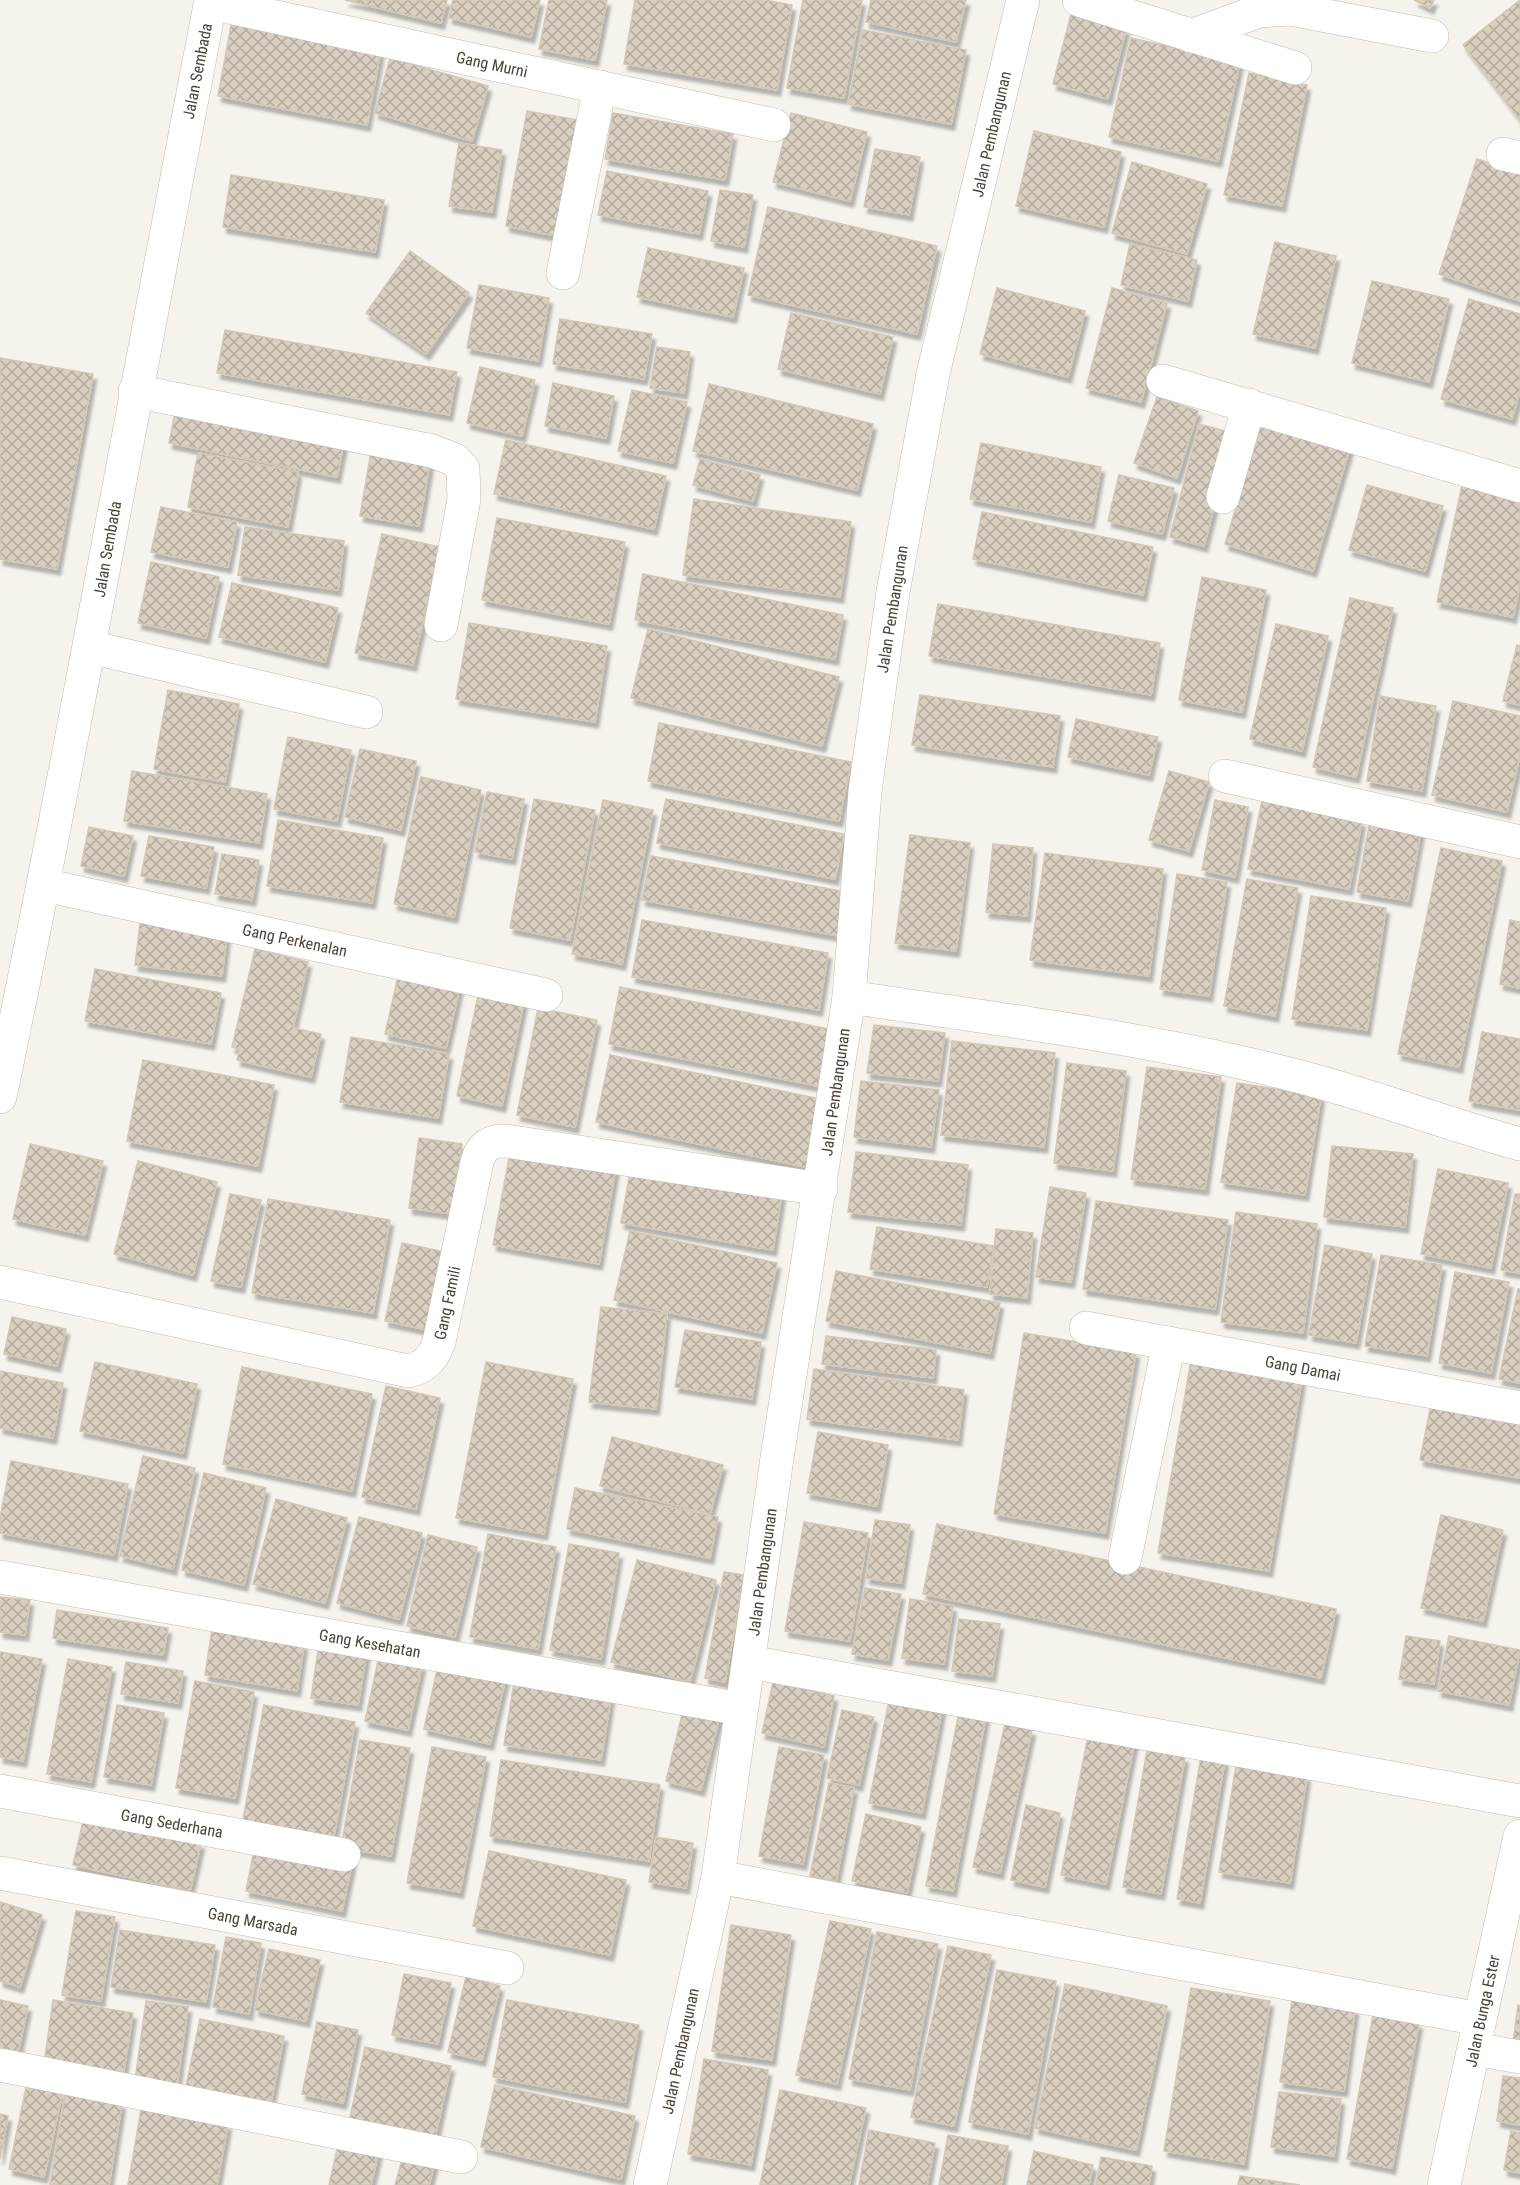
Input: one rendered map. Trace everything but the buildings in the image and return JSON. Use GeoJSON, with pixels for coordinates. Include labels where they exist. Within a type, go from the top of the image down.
{"type":"FeatureCollection","features":[{"type":"Feature","properties":{"kind":"street","name":"Jalan Pembangunan"},"geometry":{"type":"LineString","coordinates":[[650,2185],[718,1877],[777,1458],[821,1189],[849,997],[866,791],[893,592],[933,374],[1023,0]]}},
{"type":"Feature","properties":{"kind":"street"},"geometry":{"type":"LineString","coordinates":[[1079,0],[1295,68]]}},
{"type":"Feature","properties":{"kind":"street","name":"Gang Murni"},"geometry":{"type":"LineString","coordinates":[[211,2],[774,125]]}},
{"type":"Feature","properties":{"kind":"street","name":"Jalan Sembada"},"geometry":{"type":"LineString","coordinates":[[0,1097],[90,647],[135,391],[211,2]]}},
{"type":"Feature","properties":{"kind":"street"},"geometry":{"type":"LineString","coordinates":[[1191,36],[1259,11],[1290,9],[1432,36]]}},
{"type":"Feature","properties":{"kind":"street"},"geometry":{"type":"LineString","coordinates":[[563,273],[600,87]]}},
{"type":"Feature","properties":{"kind":"street"},"geometry":{"type":"LineString","coordinates":[[1163,381],[1520,486]]}},
{"type":"Feature","properties":{"kind":"street"},"geometry":{"type":"LineString","coordinates":[[135,391],[432,451],[455,460],[463,469],[464,499],[441,625]]}},
{"type":"Feature","properties":{"kind":"street"},"geometry":{"type":"LineString","coordinates":[[1222,497],[1249,405]]}},
{"type":"Feature","properties":{"kind":"street"},"geometry":{"type":"LineString","coordinates":[[90,647],[366,712]]}},
{"type":"Feature","properties":{"kind":"street"},"geometry":{"type":"LineString","coordinates":[[1225,776],[1520,842]]}},
{"type":"Feature","properties":{"kind":"street","name":"Gang Perkenalan"},"geometry":{"type":"LineString","coordinates":[[44,885],[546,995]]}},
{"type":"Feature","properties":{"kind":"street"},"geometry":{"type":"LineString","coordinates":[[849,997],[1082,1032],[1194,1052],[1336,1086],[1520,1144]]}},
{"type":"Feature","properties":{"kind":"street","name":"Gang Famili"},"geometry":{"type":"LineString","coordinates":[[0,1282],[408,1371],[426,1364],[434,1356],[440,1342],[477,1162],[485,1145],[506,1141],[821,1189]]}},
{"type":"Feature","properties":{"kind":"street","name":"Gang Damai"},"geometry":{"type":"LineString","coordinates":[[1086,1328],[1520,1408]]}},
{"type":"Feature","properties":{"kind":"street"},"geometry":{"type":"LineString","coordinates":[[1125,1558],[1169,1343]]}},
{"type":"Feature","properties":{"kind":"street","name":"Gang Kesehatan"},"geometry":{"type":"LineString","coordinates":[[0,1577],[741,1709]]}},
{"type":"Feature","properties":{"kind":"street"},"geometry":{"type":"LineString","coordinates":[[749,1662],[1520,1801]]}},
{"type":"Feature","properties":{"kind":"street","name":"Gang Sederhana"},"geometry":{"type":"LineString","coordinates":[[0,1791],[344,1855]]}},
{"type":"Feature","properties":{"kind":"street","name":"Jalan Bunga Ester"},"geometry":{"type":"LineString","coordinates":[[1444,2185],[1520,1836]]}},
{"type":"Feature","properties":{"kind":"street","name":"Gang Marsada"},"geometry":{"type":"LineString","coordinates":[[0,1873],[507,1968]]}},
{"type":"Feature","properties":{"kind":"street"},"geometry":{"type":"LineString","coordinates":[[718,1877],[1477,2034],[1520,2057]]}},
{"type":"Feature","properties":{"kind":"street"},"geometry":{"type":"LineString","coordinates":[[0,2065],[460,2157]]}}]}
